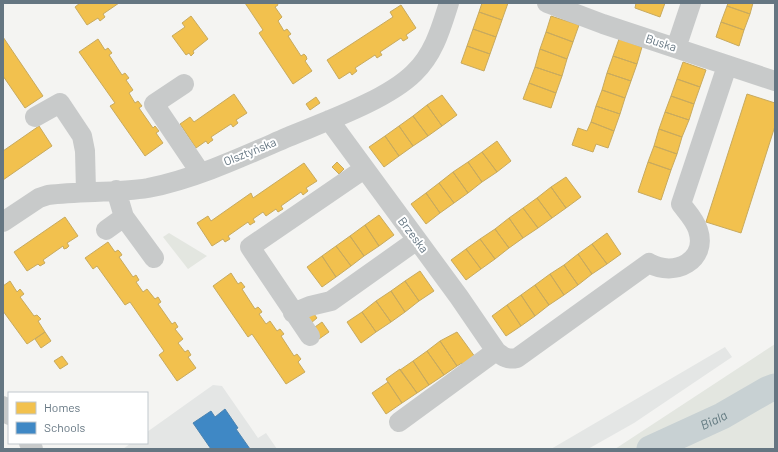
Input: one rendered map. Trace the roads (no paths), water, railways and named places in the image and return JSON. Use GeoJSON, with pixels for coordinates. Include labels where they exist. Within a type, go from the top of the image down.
{"type":"FeatureCollection","features":[{"type":"Feature","properties":{"kind":"street","name":"Olsztyńska"},"geometry":{"type":"LineString","coordinates":[[3,222],[39,198],[48,195],[86,191],[146,188],[165,184],[200,172],[328,120],[392,90],[414,73],[432,49],[449,3]]}},
{"type":"Feature","properties":{"kind":"street","name":"Buska"},"geometry":{"type":"LineString","coordinates":[[547,3],[603,24],[775,81]]}},
{"type":"Feature","properties":{"kind":"street"},"geometry":{"type":"LineString","coordinates":[[676,48],[691,3]]}},
{"type":"Feature","properties":{"kind":"street"},"geometry":{"type":"LineString","coordinates":[[399,422],[496,351],[502,357],[510,359],[517,358],[649,263],[658,268],[672,270],[686,265],[693,259],[699,246],[699,231],[695,222],[681,204],[727,66]]}},
{"type":"Feature","properties":{"kind":"street"},"geometry":{"type":"LineString","coordinates":[[184,84],[154,104],[200,172]]}},
{"type":"Feature","properties":{"kind":"street"},"geometry":{"type":"LineString","coordinates":[[36,117],[60,103],[82,136],[85,152],[86,191]]}},
{"type":"Feature","properties":{"kind":"street","name":"Brzeska"},"geometry":{"type":"LineString","coordinates":[[328,120],[417,240],[496,351]]}},
{"type":"Feature","properties":{"kind":"street"},"geometry":{"type":"LineString","coordinates":[[310,336],[293,313],[250,247],[364,169]]}},
{"type":"Feature","properties":{"kind":"street"},"geometry":{"type":"LineString","coordinates":[[116,190],[124,217],[154,258]]}},
{"type":"Feature","properties":{"kind":"street"},"geometry":{"type":"LineString","coordinates":[[106,230],[124,217]]}},
{"type":"Feature","properties":{"kind":"street"},"geometry":{"type":"LineString","coordinates":[[293,313],[310,306],[331,301],[417,240]]}},
{"type":"Feature","properties":{"kind":"waterway","name":"Biala"},"geometry":{"type":"LineString","coordinates":[[650,449],[722,416],[767,390],[775,387]]}}]}
